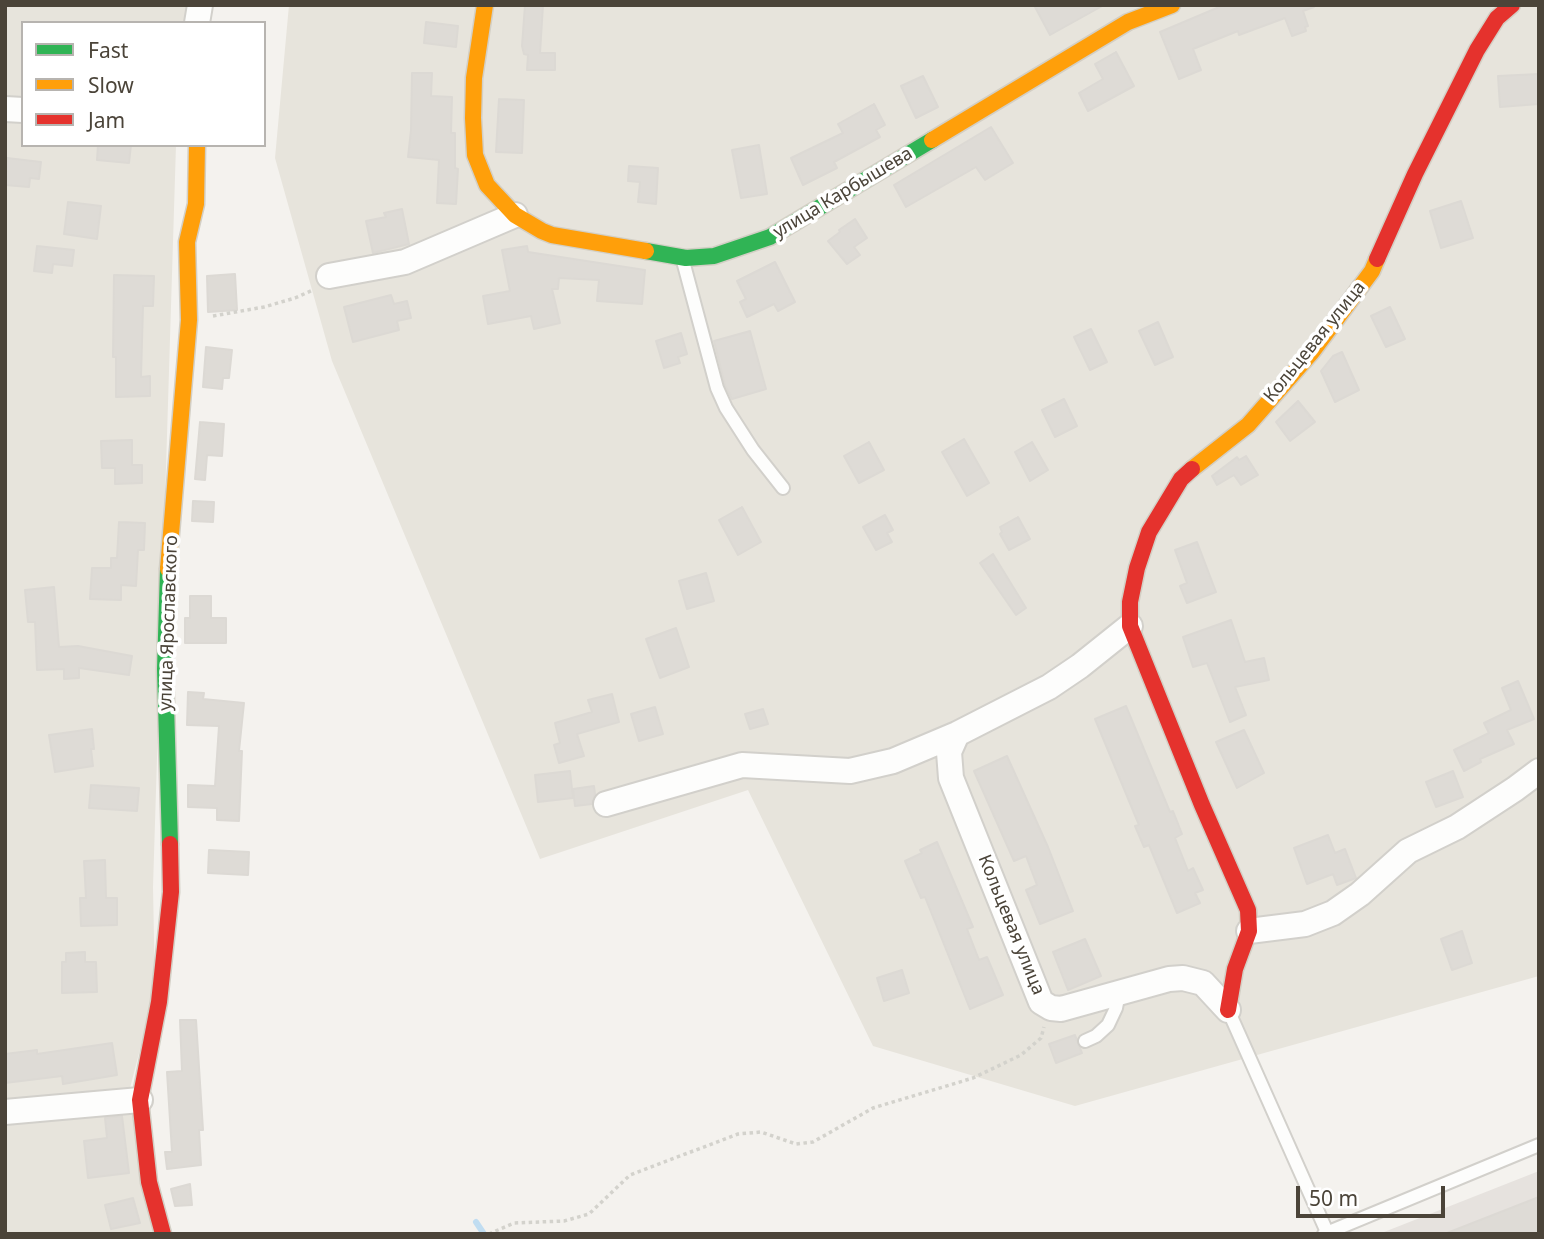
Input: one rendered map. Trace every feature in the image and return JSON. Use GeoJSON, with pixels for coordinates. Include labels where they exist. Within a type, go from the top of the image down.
{"type":"FeatureCollection","features":[{"type":"Feature","properties":{"kind":"street"},"geometry":{"type":"LineString","coordinates":[[321,283],[404,262],[515,215],[484,180],[473,146],[474,78],[485,5]]}},
{"type":"Feature","properties":{"kind":"street","name":"улица Карбышева"},"geometry":{"type":"LineString","coordinates":[[515,215],[552,235],[682,258],[714,256],[770,237],[1128,22],[1171,5]]}},
{"type":"Feature","properties":{"kind":"street","name":"Кольцевая улица"},"geometry":{"type":"LineString","coordinates":[[1250,931],[1246,904],[1202,805],[1130,626],[1130,602],[1141,553],[1149,533],[1181,479],[1202,459],[1248,425],[1312,352],[1372,271],[1415,174],[1477,50],[1497,18],[1512,5]]}},
{"type":"Feature","properties":{"kind":"street","name":"улица Ярославского"},"geometry":{"type":"LineString","coordinates":[[163,1234],[149,1182],[141,1100],[159,1002],[171,892],[165,683],[167,584],[189,320],[187,242],[196,204],[197,147]]}},
{"type":"Feature","properties":{"kind":"street"},"geometry":{"type":"LineString","coordinates":[[606,804],[742,765],[850,771],[893,761],[957,734],[1049,687],[1130,626]]}},
{"type":"Feature","properties":{"kind":"street","name":"Кольцевая улица"},"geometry":{"type":"LineString","coordinates":[[957,734],[948,758],[951,778],[1039,999],[1051,1008],[1061,1010],[1169,979],[1190,979],[1208,987],[1228,1010]]}},
{"type":"Feature","properties":{"kind":"street"},"geometry":{"type":"LineString","coordinates":[[1228,1010],[1235,969],[1250,931],[1305,925],[1342,907],[1408,851],[1457,827],[1539,771]]}},
{"type":"Feature","properties":{"kind":"street"},"geometry":{"type":"LineString","coordinates":[[5,1112],[141,1100]]}},
{"type":"Feature","properties":{"kind":"lane"},"geometry":{"type":"LineString","coordinates":[[682,258],[717,388],[726,408],[753,450],[783,488]]}},
{"type":"Feature","properties":{"kind":"lane"},"geometry":{"type":"LineString","coordinates":[[1085,1041],[1096,1036],[1108,1025],[1119,993]]}},
{"type":"Feature","properties":{"kind":"lane"},"geometry":{"type":"LineString","coordinates":[[1228,1010],[1326,1233],[1539,1145]]}},
{"type":"Feature","properties":{"kind":"path"},"geometry":{"type":"LineString","coordinates":[[189,320],[264,307],[295,298],[321,283]]}},
{"type":"Feature","properties":{"kind":"path"},"geometry":{"type":"LineString","coordinates":[[489,1234],[514,1223],[565,1221],[589,1214],[630,1175],[738,1134],[761,1132],[796,1144],[813,1142],[873,1108],[973,1077],[1021,1055],[1041,1038],[1051,1008]]}},
{"type":"Feature","properties":{"kind":"shaded area"},"geometry":{"type":"Polygon","coordinates":[[[5,5],[192,5],[190,21],[21,21],[21,147],[176,147],[153,887],[155,991],[129,1092],[164,1234],[5,1234],[5,5]]]}},
{"type":"Feature","properties":{"kind":"shaded area"},"geometry":{"type":"Polygon","coordinates":[[[289,5],[1539,5],[1539,976],[1075,1106],[873,1046],[748,790],[540,859],[332,361],[275,158],[289,5]]]}},
{"type":"Feature","properties":{"kind":"shaded area"},"geometry":{"type":"Polygon","coordinates":[[[1539,1171],[1539,1234],[1379,1234],[1539,1171]]]}},
{"type":"Feature","properties":{"kind":"building"},"geometry":{"type":"Polygon","coordinates":[[[525,5],[543,5],[540,53],[555,53],[555,70],[527,70],[528,55],[524,54],[522,46],[525,5]]]}},
{"type":"Feature","properties":{"kind":"building"},"geometry":{"type":"Polygon","coordinates":[[[1034,5],[1104,5],[1050,35],[1034,5]]]}},
{"type":"Feature","properties":{"kind":"building"},"geometry":{"type":"Polygon","coordinates":[[[1224,5],[1314,7],[1303,11],[1308,26],[1305,27],[1306,31],[1292,36],[1285,18],[1239,35],[1238,31],[1193,49],[1201,70],[1179,79],[1160,32],[1224,5]]]}},
{"type":"Feature","properties":{"kind":"building"},"geometry":{"type":"Polygon","coordinates":[[[426,22],[458,26],[456,47],[424,43],[426,22]]]}},
{"type":"Feature","properties":{"kind":"building"},"geometry":{"type":"Polygon","coordinates":[[[1116,52],[1134,86],[1088,111],[1079,93],[1103,79],[1095,64],[1116,52]]]}},
{"type":"Feature","properties":{"kind":"building"},"geometry":{"type":"Polygon","coordinates":[[[412,73],[432,73],[431,96],[452,97],[451,133],[455,133],[455,168],[458,169],[456,204],[437,203],[439,160],[408,157],[412,73]]]}},
{"type":"Feature","properties":{"kind":"building"},"geometry":{"type":"Polygon","coordinates":[[[1539,74],[1539,104],[1500,107],[1498,76],[1539,74]]]}},
{"type":"Feature","properties":{"kind":"building"},"geometry":{"type":"Polygon","coordinates":[[[923,76],[938,107],[916,118],[901,86],[923,76]]]}},
{"type":"Feature","properties":{"kind":"building"},"geometry":{"type":"Polygon","coordinates":[[[499,99],[524,100],[522,153],[496,152],[499,99]]]}},
{"type":"Feature","properties":{"kind":"building"},"geometry":{"type":"Polygon","coordinates":[[[874,104],[885,125],[876,130],[880,137],[834,162],[837,168],[803,185],[791,158],[843,133],[838,124],[874,104]]]}},
{"type":"Feature","properties":{"kind":"building"},"geometry":{"type":"Polygon","coordinates":[[[991,127],[1013,163],[985,180],[976,167],[906,207],[894,185],[991,127]]]}},
{"type":"Feature","properties":{"kind":"building"},"geometry":{"type":"Polygon","coordinates":[[[759,145],[767,194],[741,198],[732,150],[759,145]]]}},
{"type":"Feature","properties":{"kind":"building"},"geometry":{"type":"Polygon","coordinates":[[[98,147],[131,147],[129,163],[97,160],[98,147]]]}},
{"type":"Feature","properties":{"kind":"building"},"geometry":{"type":"Polygon","coordinates":[[[7,158],[41,162],[39,179],[30,178],[29,187],[5,185],[7,158]]]}},
{"type":"Feature","properties":{"kind":"building"},"geometry":{"type":"Polygon","coordinates":[[[629,166],[658,168],[656,204],[638,202],[640,182],[628,181],[629,166]]]}},
{"type":"Feature","properties":{"kind":"building"},"geometry":{"type":"Polygon","coordinates":[[[1461,201],[1473,238],[1441,248],[1430,211],[1461,201]]]}},
{"type":"Feature","properties":{"kind":"building"},"geometry":{"type":"Polygon","coordinates":[[[68,202],[101,206],[97,239],[64,234],[68,202]]]}},
{"type":"Feature","properties":{"kind":"building"},"geometry":{"type":"Polygon","coordinates":[[[402,209],[409,244],[373,253],[366,221],[386,217],[384,213],[402,209]]]}},
{"type":"Feature","properties":{"kind":"building"},"geometry":{"type":"Polygon","coordinates":[[[855,219],[867,238],[854,247],[860,255],[847,264],[828,241],[855,219]]]}},
{"type":"Feature","properties":{"kind":"building"},"geometry":{"type":"Polygon","coordinates":[[[37,246],[74,250],[72,266],[53,264],[52,273],[34,271],[37,246]]]}},
{"type":"Feature","properties":{"kind":"building"},"geometry":{"type":"Polygon","coordinates":[[[527,246],[528,252],[645,270],[642,304],[597,301],[599,280],[559,278],[558,289],[552,289],[560,323],[534,329],[531,316],[488,324],[483,296],[510,291],[502,250],[527,246]]]}},
{"type":"Feature","properties":{"kind":"building"},"geometry":{"type":"Polygon","coordinates":[[[775,262],[795,302],[778,311],[774,304],[747,317],[740,302],[746,299],[737,281],[775,262]]]}},
{"type":"Feature","properties":{"kind":"building"},"geometry":{"type":"Polygon","coordinates":[[[235,274],[237,310],[208,312],[207,276],[235,274]]]}},
{"type":"Feature","properties":{"kind":"building"},"geometry":{"type":"Polygon","coordinates":[[[114,275],[154,276],[153,306],[143,306],[141,377],[150,376],[150,396],[116,397],[116,357],[113,357],[114,275]]]}},
{"type":"Feature","properties":{"kind":"building"},"geometry":{"type":"Polygon","coordinates":[[[391,295],[394,304],[407,301],[411,318],[397,321],[399,330],[353,342],[344,307],[391,295]]]}},
{"type":"Feature","properties":{"kind":"building"},"geometry":{"type":"Polygon","coordinates":[[[1390,307],[1405,339],[1386,347],[1371,316],[1390,307]]]}},
{"type":"Feature","properties":{"kind":"building"},"geometry":{"type":"Polygon","coordinates":[[[1158,322],[1173,357],[1155,365],[1139,331],[1158,322]]]}},
{"type":"Feature","properties":{"kind":"building"},"geometry":{"type":"Polygon","coordinates":[[[1091,329],[1107,362],[1090,370],[1074,337],[1091,329]]]}},
{"type":"Feature","properties":{"kind":"building"},"geometry":{"type":"Polygon","coordinates":[[[750,331],[766,389],[732,399],[725,385],[714,341],[750,331]]]}},
{"type":"Feature","properties":{"kind":"building"},"geometry":{"type":"Polygon","coordinates":[[[681,333],[687,354],[678,357],[680,363],[664,368],[656,341],[681,333]]]}},
{"type":"Feature","properties":{"kind":"building"},"geometry":{"type":"Polygon","coordinates":[[[206,347],[232,350],[229,378],[223,378],[222,389],[203,387],[206,347]]]}},
{"type":"Feature","properties":{"kind":"building"},"geometry":{"type":"Polygon","coordinates":[[[1342,352],[1359,390],[1335,402],[1321,371],[1333,356],[1342,352]]]}},
{"type":"Feature","properties":{"kind":"building"},"geometry":{"type":"Polygon","coordinates":[[[1064,399],[1077,426],[1055,437],[1042,410],[1064,399]]]}},
{"type":"Feature","properties":{"kind":"building"},"geometry":{"type":"Polygon","coordinates":[[[1298,401],[1315,422],[1290,441],[1276,422],[1298,401]]]}},
{"type":"Feature","properties":{"kind":"building"},"geometry":{"type":"Polygon","coordinates":[[[200,422],[224,424],[222,456],[207,455],[205,480],[195,479],[200,422]]]}},
{"type":"Feature","properties":{"kind":"building"},"geometry":{"type":"Polygon","coordinates":[[[964,439],[989,483],[967,496],[942,452],[964,439]]]}},
{"type":"Feature","properties":{"kind":"building"},"geometry":{"type":"Polygon","coordinates":[[[132,440],[132,465],[142,465],[142,483],[115,484],[115,468],[102,468],[101,441],[132,440]]]}},
{"type":"Feature","properties":{"kind":"building"},"geometry":{"type":"Polygon","coordinates":[[[869,442],[884,470],[859,483],[844,456],[869,442]]]}},
{"type":"Feature","properties":{"kind":"building"},"geometry":{"type":"Polygon","coordinates":[[[1032,442],[1048,470],[1030,481],[1015,452],[1032,442]]]}},
{"type":"Feature","properties":{"kind":"building"},"geometry":{"type":"Polygon","coordinates":[[[1246,456],[1258,475],[1241,485],[1234,475],[1217,485],[1212,476],[1237,457],[1239,460],[1246,456]]]}},
{"type":"Feature","properties":{"kind":"building"},"geometry":{"type":"Polygon","coordinates":[[[193,501],[214,502],[213,522],[192,521],[193,501]]]}},
{"type":"Feature","properties":{"kind":"building"},"geometry":{"type":"Polygon","coordinates":[[[742,507],[761,542],[738,555],[719,520],[742,507]]]}},
{"type":"Feature","properties":{"kind":"building"},"geometry":{"type":"Polygon","coordinates":[[[885,515],[893,530],[887,533],[892,542],[876,550],[863,527],[885,515]]]}},
{"type":"Feature","properties":{"kind":"building"},"geometry":{"type":"Polygon","coordinates":[[[1018,517],[1030,539],[1009,550],[1000,534],[1000,527],[1018,517]]]}},
{"type":"Feature","properties":{"kind":"building"},"geometry":{"type":"Polygon","coordinates":[[[119,522],[145,523],[144,550],[138,550],[136,586],[121,585],[121,600],[90,599],[92,568],[111,568],[111,558],[117,558],[119,522]]]}},
{"type":"Feature","properties":{"kind":"building"},"geometry":{"type":"Polygon","coordinates":[[[1197,542],[1216,592],[1187,603],[1180,586],[1187,583],[1175,550],[1197,542]]]}},
{"type":"Feature","properties":{"kind":"building"},"geometry":{"type":"Polygon","coordinates":[[[993,554],[1026,608],[1016,615],[980,563],[993,554]]]}},
{"type":"Feature","properties":{"kind":"building"},"geometry":{"type":"Polygon","coordinates":[[[706,573],[714,601],[687,609],[679,581],[706,573]]]}},
{"type":"Feature","properties":{"kind":"building"},"geometry":{"type":"Polygon","coordinates":[[[54,587],[59,647],[78,646],[132,656],[129,675],[79,668],[79,678],[64,679],[64,669],[37,670],[35,622],[28,622],[25,590],[54,587]]]}},
{"type":"Feature","properties":{"kind":"building"},"geometry":{"type":"Polygon","coordinates":[[[190,596],[211,596],[211,618],[226,618],[226,643],[185,643],[185,618],[190,618],[190,596]]]}},
{"type":"Feature","properties":{"kind":"building"},"geometry":{"type":"Polygon","coordinates":[[[1231,620],[1245,662],[1264,658],[1269,680],[1235,687],[1246,715],[1230,722],[1207,663],[1193,667],[1183,637],[1231,620]]]}},
{"type":"Feature","properties":{"kind":"building"},"geometry":{"type":"Polygon","coordinates":[[[676,628],[689,667],[660,678],[646,639],[676,628]]]}},
{"type":"Feature","properties":{"kind":"building"},"geometry":{"type":"Polygon","coordinates":[[[1518,681],[1534,719],[1507,730],[1514,744],[1480,759],[1481,762],[1464,771],[1454,750],[1489,733],[1484,723],[1511,710],[1502,688],[1518,681]]]}},
{"type":"Feature","properties":{"kind":"building"},"geometry":{"type":"Polygon","coordinates":[[[188,692],[204,693],[203,699],[244,703],[239,751],[242,751],[239,821],[217,820],[217,808],[188,807],[188,785],[215,786],[219,726],[187,725],[188,692]]]}},
{"type":"Feature","properties":{"kind":"building"},"geometry":{"type":"Polygon","coordinates":[[[612,694],[619,722],[577,734],[584,756],[559,763],[554,745],[560,743],[555,723],[592,712],[588,700],[612,694]]]}},
{"type":"Feature","properties":{"kind":"building"},"geometry":{"type":"Polygon","coordinates":[[[1126,706],[1170,812],[1173,811],[1182,834],[1175,838],[1188,871],[1193,868],[1203,890],[1195,893],[1200,903],[1177,913],[1149,845],[1144,847],[1135,826],[1139,825],[1095,719],[1126,706]]]}},
{"type":"Feature","properties":{"kind":"building"},"geometry":{"type":"Polygon","coordinates":[[[655,707],[663,734],[639,741],[631,714],[655,707]]]}},
{"type":"Feature","properties":{"kind":"building"},"geometry":{"type":"Polygon","coordinates":[[[763,709],[768,724],[750,729],[745,714],[763,709]]]}},
{"type":"Feature","properties":{"kind":"building"},"geometry":{"type":"Polygon","coordinates":[[[92,729],[93,766],[55,772],[49,735],[92,729]]]}},
{"type":"Feature","properties":{"kind":"building"},"geometry":{"type":"Polygon","coordinates":[[[1244,730],[1264,773],[1237,788],[1216,742],[1244,730]]]}},
{"type":"Feature","properties":{"kind":"building"},"geometry":{"type":"Polygon","coordinates":[[[1007,756],[1073,911],[1040,924],[1026,890],[1037,885],[1026,856],[1014,861],[974,771],[1007,756]]]}},
{"type":"Feature","properties":{"kind":"building"},"geometry":{"type":"Polygon","coordinates":[[[570,771],[573,798],[538,802],[535,775],[570,771]]]}},
{"type":"Feature","properties":{"kind":"building"},"geometry":{"type":"Polygon","coordinates":[[[1453,771],[1463,797],[1436,807],[1426,782],[1453,771]]]}},
{"type":"Feature","properties":{"kind":"building"},"geometry":{"type":"Polygon","coordinates":[[[91,785],[139,788],[137,811],[89,808],[91,785]]]}},
{"type":"Feature","properties":{"kind":"building"},"geometry":{"type":"Polygon","coordinates":[[[594,786],[592,804],[575,806],[573,789],[594,786]]]}},
{"type":"Feature","properties":{"kind":"building"},"geometry":{"type":"Polygon","coordinates":[[[1328,835],[1335,853],[1345,849],[1356,878],[1337,885],[1333,874],[1307,884],[1294,848],[1328,835]]]}},
{"type":"Feature","properties":{"kind":"building"},"geometry":{"type":"Polygon","coordinates":[[[937,842],[973,927],[967,929],[979,960],[987,957],[1003,995],[970,1009],[925,897],[921,898],[905,861],[937,842]]]}},
{"type":"Feature","properties":{"kind":"building"},"geometry":{"type":"Polygon","coordinates":[[[209,850],[249,852],[248,875],[208,873],[209,850]]]}},
{"type":"Feature","properties":{"kind":"building"},"geometry":{"type":"Polygon","coordinates":[[[105,860],[106,898],[117,898],[117,925],[81,926],[80,898],[86,898],[84,861],[105,860]]]}},
{"type":"Feature","properties":{"kind":"building"},"geometry":{"type":"Polygon","coordinates":[[[1462,931],[1472,963],[1452,970],[1441,939],[1462,931]]]}},
{"type":"Feature","properties":{"kind":"building"},"geometry":{"type":"Polygon","coordinates":[[[1085,939],[1101,976],[1068,990],[1053,952],[1085,939]]]}},
{"type":"Feature","properties":{"kind":"building"},"geometry":{"type":"Polygon","coordinates":[[[85,952],[85,962],[96,962],[97,992],[62,993],[62,962],[66,962],[66,953],[85,952]]]}},
{"type":"Feature","properties":{"kind":"building"},"geometry":{"type":"Polygon","coordinates":[[[902,970],[909,993],[884,1001],[877,978],[902,970]]]}},
{"type":"Feature","properties":{"kind":"building"},"geometry":{"type":"Polygon","coordinates":[[[180,1020],[196,1020],[203,1130],[199,1130],[201,1165],[167,1169],[165,1152],[172,1152],[167,1072],[182,1071],[180,1020]]]}},
{"type":"Feature","properties":{"kind":"building"},"geometry":{"type":"Polygon","coordinates":[[[1075,1035],[1082,1053],[1056,1063],[1049,1044],[1075,1035]]]}},
{"type":"Feature","properties":{"kind":"building"},"geometry":{"type":"Polygon","coordinates":[[[112,1043],[117,1075],[63,1084],[62,1076],[5,1083],[5,1054],[37,1050],[37,1054],[112,1043]]]}},
{"type":"Feature","properties":{"kind":"building"},"geometry":{"type":"Polygon","coordinates":[[[122,1116],[129,1173],[88,1178],[84,1141],[107,1138],[105,1118],[122,1116]]]}},
{"type":"Feature","properties":{"kind":"building"},"geometry":{"type":"Polygon","coordinates":[[[190,1184],[192,1205],[175,1206],[171,1189],[190,1184]]]}},
{"type":"Feature","properties":{"kind":"building"},"geometry":{"type":"Polygon","coordinates":[[[1539,1197],[1539,1234],[1447,1234],[1447,1233],[1539,1197]]]}},
{"type":"Feature","properties":{"kind":"building"},"geometry":{"type":"Polygon","coordinates":[[[133,1198],[140,1223],[111,1229],[105,1205],[133,1198]]]}},
{"type":"Feature","properties":{"kind":"waterway"},"geometry":{"type":"LineString","coordinates":[[476,1222],[484,1234]]}},
{"type":"Feature","properties":{"kind":"traffic: fast"},"geometry":{"type":"LineString","coordinates":[[646,251],[686,258],[714,256],[770,237],[932,140]]}},
{"type":"Feature","properties":{"kind":"traffic: fast"},"geometry":{"type":"LineString","coordinates":[[168,569],[165,669],[170,844]]}},
{"type":"Feature","properties":{"kind":"traffic: slow"},"geometry":{"type":"LineString","coordinates":[[485,5],[474,78],[473,118],[475,155],[487,185],[515,215],[542,231],[646,251]]}},
{"type":"Feature","properties":{"kind":"traffic: slow"},"geometry":{"type":"LineString","coordinates":[[932,140],[1128,22],[1172,5]]}},
{"type":"Feature","properties":{"kind":"traffic: slow"},"geometry":{"type":"LineString","coordinates":[[168,569],[189,320],[187,242],[196,204],[197,147]]}},
{"type":"Feature","properties":{"kind":"traffic: slow"},"geometry":{"type":"LineString","coordinates":[[1192,469],[1248,425],[1312,352],[1372,271],[1377,259]]}},
{"type":"Feature","properties":{"kind":"traffic: jam"},"geometry":{"type":"LineString","coordinates":[[1377,259],[1415,174],[1477,50],[1497,18],[1512,5]]}},
{"type":"Feature","properties":{"kind":"traffic: jam"},"geometry":{"type":"LineString","coordinates":[[1192,469],[1181,479],[1149,532],[1137,568],[1130,602],[1130,626],[1202,805],[1248,910],[1249,931],[1235,969],[1228,1010]]}},
{"type":"Feature","properties":{"kind":"traffic: jam"},"geometry":{"type":"LineString","coordinates":[[163,1234],[149,1182],[140,1100],[159,1002],[171,892],[170,844]]}}]}
